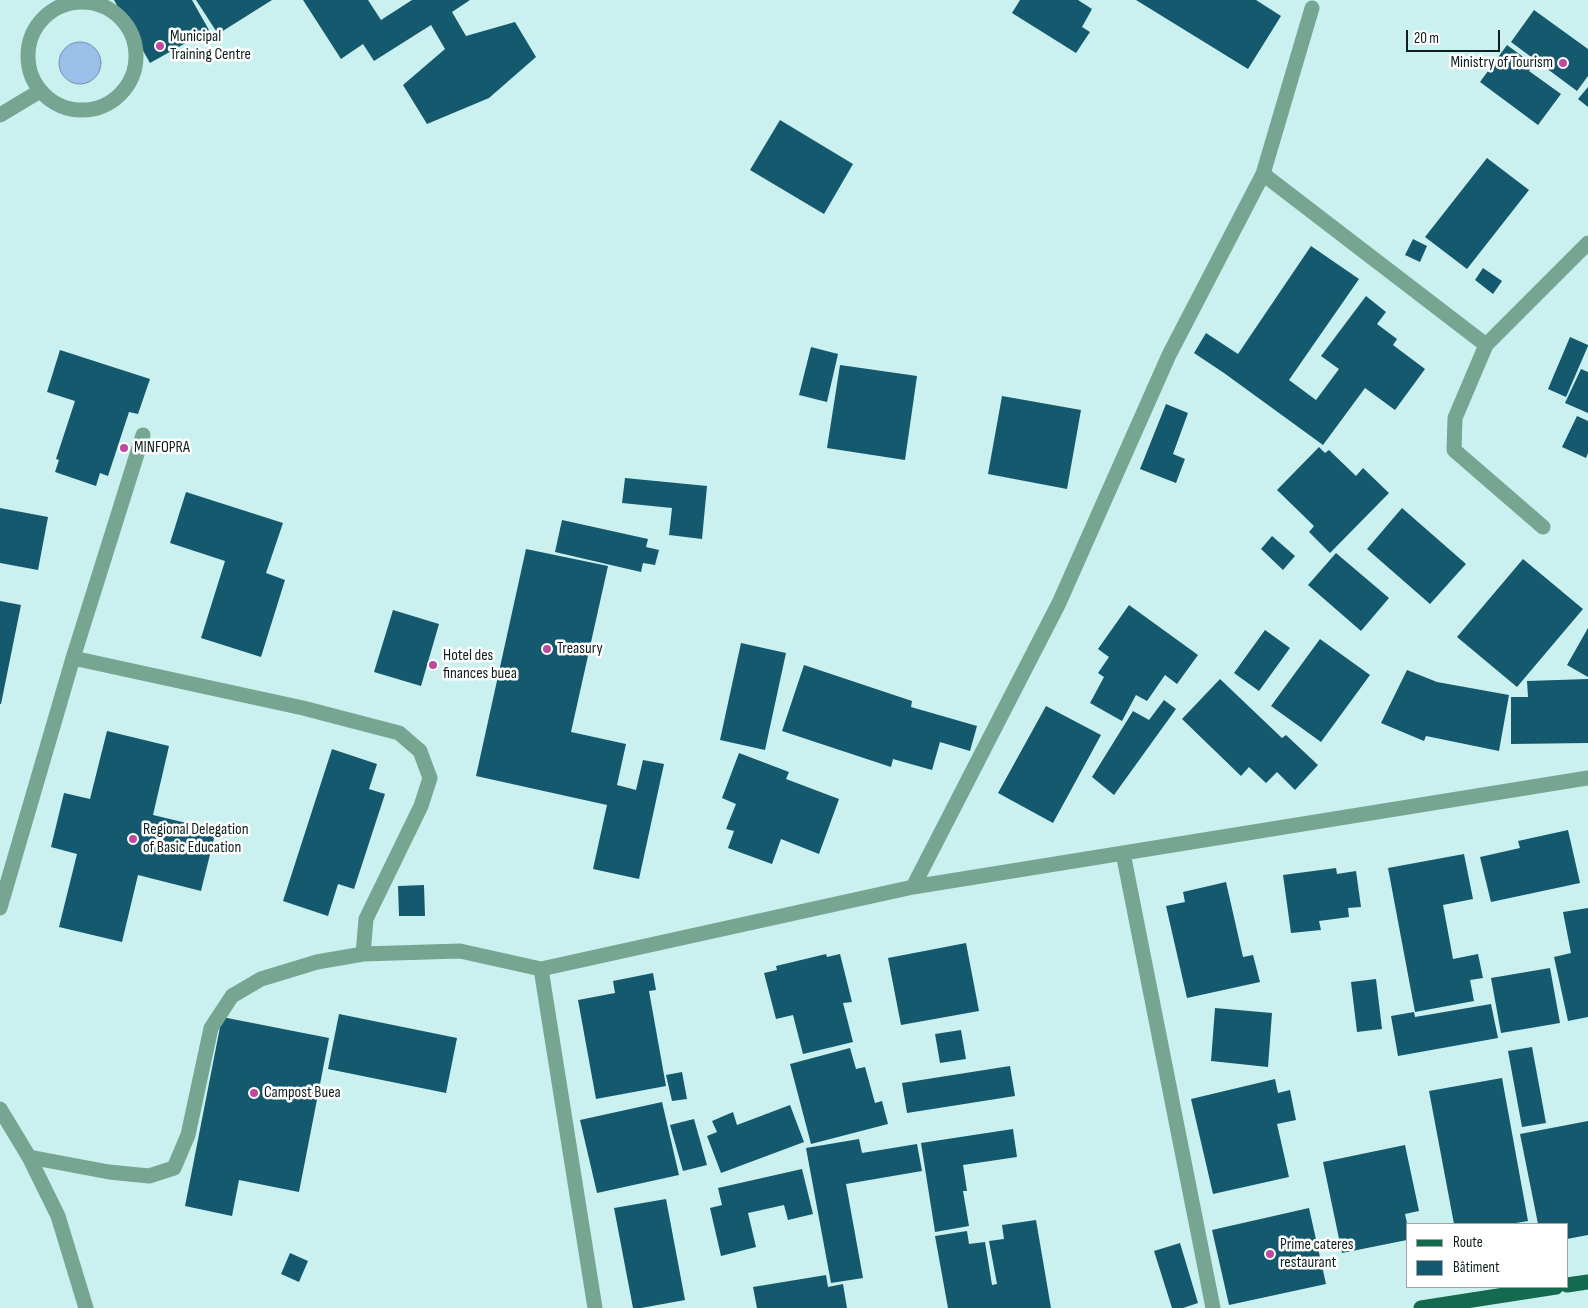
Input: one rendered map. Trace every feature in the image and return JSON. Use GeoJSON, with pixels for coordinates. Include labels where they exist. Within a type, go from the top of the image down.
{"type":"FeatureCollection","features":[{"type":"Feature","properties":{"kind":"main road"},"geometry":{"type":"LineString","coordinates":[[1568,1285],[1588,1282]]}},
{"type":"Feature","properties":{"kind":"main road"},"geometry":{"type":"LineString","coordinates":[[1421,1308],[1550,1288]]}},
{"type":"Feature","properties":{"kind":"street"},"geometry":{"type":"LineString","coordinates":[[82,2],[100,5],[116,13],[128,26],[135,43],[136,61],[132,79],[122,94],[107,105],[90,110],[71,109],[54,102],[40,91],[31,76],[28,58],[30,40],[37,25],[49,12],[65,5],[82,2]]}},
{"type":"Feature","properties":{"kind":"street"},"geometry":{"type":"LineString","coordinates":[[913,887],[1059,603],[1169,355],[1263,174],[1312,8]]}},
{"type":"Feature","properties":{"kind":"street"},"geometry":{"type":"LineString","coordinates":[[0,115],[40,91]]}},
{"type":"Feature","properties":{"kind":"street"},"geometry":{"type":"LineString","coordinates":[[1263,174],[1486,345]]}},
{"type":"Feature","properties":{"kind":"street"},"geometry":{"type":"LineString","coordinates":[[1543,527],[1454,450],[1455,418],[1486,345],[1588,243]]}},
{"type":"Feature","properties":{"kind":"street"},"geometry":{"type":"LineString","coordinates":[[0,908],[73,658],[143,435]]}},
{"type":"Feature","properties":{"kind":"street"},"geometry":{"type":"LineString","coordinates":[[73,658],[303,708],[399,733],[420,751],[430,778],[421,806],[366,919],[363,954]]}},
{"type":"Feature","properties":{"kind":"street"},"geometry":{"type":"LineString","coordinates":[[29,1157],[109,1172],[149,1176],[174,1168],[188,1135],[211,1028],[232,996],[261,979],[317,962],[363,954],[460,952],[541,969],[913,887],[1588,778]]}},
{"type":"Feature","properties":{"kind":"street"},"geometry":{"type":"LineString","coordinates":[[1123,853],[1213,1308]]}},
{"type":"Feature","properties":{"kind":"street"},"geometry":{"type":"LineString","coordinates":[[541,969],[595,1308]]}},
{"type":"Feature","properties":{"kind":"street"},"geometry":{"type":"LineString","coordinates":[[0,1109],[29,1157],[58,1216],[86,1308]]}},
{"type":"Feature","properties":{"kind":"water"},"geometry":{"type":"Polygon","coordinates":[[[84,42],[92,45],[98,51],[101,63],[98,75],[92,81],[76,84],[68,81],[62,75],[59,59],[62,51],[68,45],[84,42]]]}},
{"type":"Feature","properties":{"kind":"building","name":"Municipal Training Centre"},"geometry":{"type":"Polygon","coordinates":[[[114,0],[192,0],[209,30],[150,63],[114,0]]]}},
{"type":"Feature","properties":{"kind":"building"},"geometry":{"type":"Polygon","coordinates":[[[196,0],[272,0],[218,34],[196,0]]]}},
{"type":"Feature","properties":{"kind":"building"},"geometry":{"type":"Polygon","coordinates":[[[303,0],[368,0],[381,20],[412,0],[470,0],[452,12],[466,36],[515,22],[536,57],[489,98],[427,124],[403,85],[445,49],[431,25],[374,61],[363,44],[341,59],[303,0]]]}},
{"type":"Feature","properties":{"kind":"building"},"geometry":{"type":"Polygon","coordinates":[[[1020,0],[1078,0],[1092,9],[1082,27],[1090,32],[1076,53],[1012,13],[1020,0]]]}},
{"type":"Feature","properties":{"kind":"building"},"geometry":{"type":"Polygon","coordinates":[[[1136,0],[1256,0],[1281,16],[1248,69],[1136,0]]]}},
{"type":"Feature","properties":{"kind":"building","name":"Ministry of Tourism"},"geometry":{"type":"Polygon","coordinates":[[[1534,10],[1588,49],[1588,76],[1577,91],[1511,42],[1534,10]]]}},
{"type":"Feature","properties":{"kind":"building"},"geometry":{"type":"Polygon","coordinates":[[[1507,45],[1534,65],[1529,71],[1561,94],[1538,125],[1480,82],[1507,45]]]}},
{"type":"Feature","properties":{"kind":"building"},"geometry":{"type":"Polygon","coordinates":[[[1588,87],[1588,107],[1578,99],[1588,87]]]}},
{"type":"Feature","properties":{"kind":"building"},"geometry":{"type":"Polygon","coordinates":[[[780,120],[853,164],[824,214],[750,170],[780,120]]]}},
{"type":"Feature","properties":{"kind":"building"},"geometry":{"type":"Polygon","coordinates":[[[1487,158],[1529,190],[1467,269],[1425,237],[1487,158]]]}},
{"type":"Feature","properties":{"kind":"building"},"geometry":{"type":"Polygon","coordinates":[[[1413,239],[1427,246],[1420,262],[1405,255],[1413,239]]]}},
{"type":"Feature","properties":{"kind":"building"},"geometry":{"type":"Polygon","coordinates":[[[1311,246],[1359,279],[1289,380],[1316,400],[1339,369],[1321,356],[1366,296],[1386,312],[1377,324],[1397,339],[1393,345],[1425,369],[1395,410],[1365,388],[1323,445],[1194,353],[1206,333],[1238,354],[1311,246]]]}},
{"type":"Feature","properties":{"kind":"building"},"geometry":{"type":"Polygon","coordinates":[[[1483,268],[1502,281],[1493,294],[1475,280],[1483,268]]]}},
{"type":"Feature","properties":{"kind":"building"},"geometry":{"type":"Polygon","coordinates":[[[1570,337],[1588,346],[1566,397],[1548,389],[1570,337]]]}},
{"type":"Feature","properties":{"kind":"building"},"geometry":{"type":"Polygon","coordinates":[[[811,347],[838,354],[827,402],[799,395],[811,347]]]}},
{"type":"Feature","properties":{"kind":"building"},"geometry":{"type":"Polygon","coordinates":[[[60,350],[150,379],[138,414],[129,412],[108,476],[100,473],[96,486],[55,472],[59,460],[56,459],[75,401],[47,392],[60,350]]]}},
{"type":"Feature","properties":{"kind":"building"},"geometry":{"type":"Polygon","coordinates":[[[840,365],[917,376],[905,460],[827,448],[840,365]]]}},
{"type":"Feature","properties":{"kind":"building"},"geometry":{"type":"Polygon","coordinates":[[[1581,369],[1588,372],[1588,413],[1565,403],[1581,369]]]}},
{"type":"Feature","properties":{"kind":"building"},"geometry":{"type":"Polygon","coordinates":[[[1002,396],[1081,410],[1067,489],[988,474],[1002,396]]]}},
{"type":"Feature","properties":{"kind":"building"},"geometry":{"type":"Polygon","coordinates":[[[1166,404],[1188,413],[1173,454],[1185,459],[1176,483],[1140,469],[1166,404]]]}},
{"type":"Feature","properties":{"kind":"building"},"geometry":{"type":"Polygon","coordinates":[[[1577,416],[1588,421],[1588,453],[1586,458],[1562,447],[1577,416]]]}},
{"type":"Feature","properties":{"kind":"building"},"geometry":{"type":"Polygon","coordinates":[[[1319,447],[1325,453],[1329,450],[1356,476],[1363,468],[1389,493],[1330,553],[1309,532],[1314,526],[1277,490],[1319,447]]]}},
{"type":"Feature","properties":{"kind":"building"},"geometry":{"type":"Polygon","coordinates":[[[625,478],[707,486],[702,539],[669,535],[672,508],[622,503],[625,478]]]}},
{"type":"Feature","properties":{"kind":"building"},"geometry":{"type":"Polygon","coordinates":[[[186,492],[283,523],[266,573],[285,580],[261,657],[201,638],[225,561],[170,543],[186,492]]]}},
{"type":"Feature","properties":{"kind":"building"},"geometry":{"type":"Polygon","coordinates":[[[0,508],[48,517],[38,570],[0,563],[0,508]]]}},
{"type":"Feature","properties":{"kind":"building"},"geometry":{"type":"Polygon","coordinates":[[[1402,508],[1466,564],[1430,604],[1367,549],[1402,508]]]}},
{"type":"Feature","properties":{"kind":"building"},"geometry":{"type":"Polygon","coordinates":[[[562,520],[648,539],[646,547],[659,550],[655,565],[643,563],[641,572],[555,552],[562,520]]]}},
{"type":"Feature","properties":{"kind":"building"},"geometry":{"type":"Polygon","coordinates":[[[1272,536],[1295,556],[1283,570],[1261,549],[1272,536]]]}},
{"type":"Feature","properties":{"kind":"building","name":"Treasury"},"geometry":{"type":"Polygon","coordinates":[[[526,549],[608,566],[571,732],[626,744],[617,785],[636,790],[643,760],[664,764],[639,879],[593,869],[607,805],[476,776],[526,549]]]}},
{"type":"Feature","properties":{"kind":"building"},"geometry":{"type":"Polygon","coordinates":[[[1336,553],[1389,598],[1361,631],[1308,585],[1336,553]]]}},
{"type":"Feature","properties":{"kind":"building"},"geometry":{"type":"Polygon","coordinates":[[[1523,559],[1583,609],[1517,687],[1457,637],[1523,559]]]}},
{"type":"Feature","properties":{"kind":"building"},"geometry":{"type":"Polygon","coordinates":[[[0,601],[21,605],[1,704],[0,704],[0,601]]]}},
{"type":"Feature","properties":{"kind":"building"},"geometry":{"type":"Polygon","coordinates":[[[1129,605],[1198,655],[1177,684],[1165,675],[1147,701],[1136,695],[1122,721],[1090,703],[1104,677],[1098,673],[1109,657],[1098,649],[1129,605]]]}},
{"type":"Feature","properties":{"kind":"building"},"geometry":{"type":"Polygon","coordinates":[[[393,610],[439,624],[421,686],[374,672],[393,610]]]}},
{"type":"Feature","properties":{"kind":"building"},"geometry":{"type":"Polygon","coordinates":[[[1588,628],[1588,677],[1567,665],[1588,628]]]}},
{"type":"Feature","properties":{"kind":"building"},"geometry":{"type":"Polygon","coordinates":[[[1265,630],[1290,648],[1259,691],[1234,673],[1265,630]]]}},
{"type":"Feature","properties":{"kind":"building"},"geometry":{"type":"Polygon","coordinates":[[[1320,639],[1370,675],[1321,742],[1271,706],[1320,639]]]}},
{"type":"Feature","properties":{"kind":"building"},"geometry":{"type":"Polygon","coordinates":[[[741,643],[786,653],[765,750],[720,740],[741,643]]]}},
{"type":"Feature","properties":{"kind":"building"},"geometry":{"type":"Polygon","coordinates":[[[804,665],[912,701],[911,707],[977,726],[970,751],[940,742],[932,770],[893,759],[891,767],[782,731],[804,665]]]}},
{"type":"Feature","properties":{"kind":"building"},"geometry":{"type":"Polygon","coordinates":[[[1407,670],[1437,682],[1509,695],[1499,751],[1426,736],[1424,741],[1381,723],[1407,670]]]}},
{"type":"Feature","properties":{"kind":"building"},"geometry":{"type":"Polygon","coordinates":[[[1220,679],[1282,738],[1286,735],[1318,765],[1295,790],[1277,772],[1266,783],[1249,767],[1241,776],[1182,719],[1220,679]]]}},
{"type":"Feature","properties":{"kind":"building"},"geometry":{"type":"Polygon","coordinates":[[[1588,679],[1588,743],[1511,744],[1511,697],[1528,697],[1527,681],[1588,679]]]}},
{"type":"Feature","properties":{"kind":"building"},"geometry":{"type":"Polygon","coordinates":[[[1164,700],[1176,709],[1114,795],[1092,777],[1133,711],[1149,720],[1164,700]]]}},
{"type":"Feature","properties":{"kind":"building"},"geometry":{"type":"Polygon","coordinates":[[[1046,706],[1101,735],[1053,823],[998,793],[1046,706]]]}},
{"type":"Feature","properties":{"kind":"building","name":"Regional Delegation of Basic Education"},"geometry":{"type":"Polygon","coordinates":[[[107,731],[169,746],[153,815],[216,830],[201,891],[138,875],[122,942],[59,927],[77,854],[51,847],[64,793],[90,799],[107,731]]]}},
{"type":"Feature","properties":{"kind":"building"},"geometry":{"type":"Polygon","coordinates":[[[332,749],[377,764],[369,789],[385,794],[354,889],[338,884],[328,916],[283,901],[332,749]]]}},
{"type":"Feature","properties":{"kind":"building"},"geometry":{"type":"Polygon","coordinates":[[[739,753],[789,772],[786,779],[839,799],[819,854],[781,839],[772,864],[728,848],[734,831],[726,829],[736,804],[722,798],[739,753]]]}},
{"type":"Feature","properties":{"kind":"building"},"geometry":{"type":"Polygon","coordinates":[[[1568,830],[1580,883],[1491,902],[1480,857],[1520,848],[1518,841],[1568,830]]]}},
{"type":"Feature","properties":{"kind":"building"},"geometry":{"type":"Polygon","coordinates":[[[1464,854],[1473,899],[1443,905],[1453,959],[1478,954],[1483,978],[1470,980],[1474,1001],[1415,1012],[1388,868],[1464,854]]]}},
{"type":"Feature","properties":{"kind":"building"},"geometry":{"type":"Polygon","coordinates":[[[1336,868],[1337,874],[1356,871],[1361,907],[1348,908],[1349,917],[1319,921],[1321,930],[1291,933],[1283,875],[1336,868]]]}},
{"type":"Feature","properties":{"kind":"building"},"geometry":{"type":"Polygon","coordinates":[[[1226,882],[1243,957],[1253,955],[1260,982],[1187,998],[1166,906],[1185,902],[1183,892],[1226,882]]]}},
{"type":"Feature","properties":{"kind":"building"},"geometry":{"type":"Polygon","coordinates":[[[424,885],[425,916],[399,916],[398,886],[424,885]]]}},
{"type":"Feature","properties":{"kind":"building"},"geometry":{"type":"Polygon","coordinates":[[[1588,908],[1588,1017],[1568,1021],[1554,957],[1571,953],[1563,912],[1588,908]]]}},
{"type":"Feature","properties":{"kind":"building"},"geometry":{"type":"Polygon","coordinates":[[[966,943],[979,1011],[901,1025],[888,958],[966,943]]]}},
{"type":"Feature","properties":{"kind":"building"},"geometry":{"type":"Polygon","coordinates":[[[826,954],[827,957],[840,954],[852,1002],[843,1003],[853,1042],[803,1054],[793,1015],[776,1019],[764,973],[777,970],[776,966],[826,954]]]}},
{"type":"Feature","properties":{"kind":"building"},"geometry":{"type":"Polygon","coordinates":[[[1550,968],[1560,1023],[1501,1033],[1491,978],[1550,968]]]}},
{"type":"Feature","properties":{"kind":"building"},"geometry":{"type":"Polygon","coordinates":[[[653,973],[656,990],[649,991],[666,1086],[596,1099],[578,1000],[615,993],[613,981],[653,973]]]}},
{"type":"Feature","properties":{"kind":"building"},"geometry":{"type":"Polygon","coordinates":[[[1376,979],[1382,1029],[1357,1032],[1351,982],[1376,979]]]}},
{"type":"Feature","properties":{"kind":"building"},"geometry":{"type":"Polygon","coordinates":[[[1491,1004],[1498,1038],[1398,1056],[1391,1016],[1414,1012],[1415,1017],[1491,1004]]]}},
{"type":"Feature","properties":{"kind":"building"},"geometry":{"type":"Polygon","coordinates":[[[1215,1008],[1272,1013],[1268,1067],[1211,1061],[1215,1008]]]}},
{"type":"Feature","properties":{"kind":"building"},"geometry":{"type":"Polygon","coordinates":[[[339,1014],[457,1038],[446,1093],[328,1069],[339,1014]]]}},
{"type":"Feature","properties":{"kind":"building"},"geometry":{"type":"Polygon","coordinates":[[[222,1017],[329,1038],[299,1192],[239,1180],[232,1216],[185,1206],[222,1017]]]}},
{"type":"Feature","properties":{"kind":"building"},"geometry":{"type":"Polygon","coordinates":[[[961,1030],[966,1059],[940,1063],[935,1034],[961,1030]]]}},
{"type":"Feature","properties":{"kind":"building"},"geometry":{"type":"Polygon","coordinates":[[[1532,1047],[1546,1123],[1522,1127],[1508,1051],[1532,1047]]]}},
{"type":"Feature","properties":{"kind":"building"},"geometry":{"type":"Polygon","coordinates":[[[850,1048],[856,1069],[865,1067],[875,1103],[882,1101],[888,1124],[811,1144],[790,1064],[850,1048]]]}},
{"type":"Feature","properties":{"kind":"building"},"geometry":{"type":"Polygon","coordinates":[[[1010,1066],[1015,1096],[907,1113],[902,1083],[1010,1066]]]}},
{"type":"Feature","properties":{"kind":"building"},"geometry":{"type":"Polygon","coordinates":[[[682,1072],[687,1099],[672,1101],[666,1075],[682,1072]]]}},
{"type":"Feature","properties":{"kind":"building"},"geometry":{"type":"Polygon","coordinates":[[[1502,1078],[1528,1221],[1516,1223],[1454,1223],[1429,1091],[1502,1078]]]}},
{"type":"Feature","properties":{"kind":"building"},"geometry":{"type":"Polygon","coordinates":[[[1275,1079],[1278,1093],[1290,1090],[1296,1120],[1277,1124],[1289,1177],[1213,1194],[1191,1099],[1275,1079]]]}},
{"type":"Feature","properties":{"kind":"building"},"geometry":{"type":"Polygon","coordinates":[[[662,1102],[679,1175],[597,1193],[580,1120],[662,1102]]]}},
{"type":"Feature","properties":{"kind":"building"},"geometry":{"type":"Polygon","coordinates":[[[790,1105],[804,1142],[721,1173],[707,1136],[717,1132],[712,1121],[733,1112],[737,1125],[790,1105]]]}},
{"type":"Feature","properties":{"kind":"building"},"geometry":{"type":"Polygon","coordinates":[[[694,1119],[707,1165],[683,1171],[670,1125],[694,1119]]]}},
{"type":"Feature","properties":{"kind":"building"},"geometry":{"type":"Polygon","coordinates":[[[1588,1121],[1588,1235],[1568,1239],[1568,1223],[1538,1223],[1520,1134],[1588,1121]]]}},
{"type":"Feature","properties":{"kind":"building"},"geometry":{"type":"Polygon","coordinates":[[[1013,1129],[1017,1157],[963,1165],[967,1191],[963,1191],[969,1226],[935,1232],[921,1143],[1013,1129]]]}},
{"type":"Feature","properties":{"kind":"building"},"geometry":{"type":"Polygon","coordinates":[[[859,1139],[862,1153],[917,1144],[922,1171],[846,1184],[863,1278],[831,1283],[806,1148],[859,1139]]]}},
{"type":"Feature","properties":{"kind":"building"},"geometry":{"type":"Polygon","coordinates":[[[1405,1145],[1419,1211],[1405,1214],[1407,1223],[1406,1240],[1342,1253],[1323,1162],[1405,1145]]]}},
{"type":"Feature","properties":{"kind":"building"},"geometry":{"type":"Polygon","coordinates":[[[802,1169],[813,1214],[788,1220],[784,1205],[748,1213],[756,1247],[721,1256],[710,1208],[722,1205],[718,1188],[802,1169]]]}},
{"type":"Feature","properties":{"kind":"building"},"geometry":{"type":"Polygon","coordinates":[[[666,1199],[685,1300],[633,1308],[614,1208],[666,1199]]]}},
{"type":"Feature","properties":{"kind":"building"},"geometry":{"type":"Polygon","coordinates":[[[1309,1208],[1326,1284],[1229,1305],[1212,1230],[1309,1208]]]}},
{"type":"Feature","properties":{"kind":"building"},"geometry":{"type":"Polygon","coordinates":[[[1036,1220],[1051,1308],[948,1308],[935,1236],[967,1231],[969,1244],[985,1242],[992,1285],[997,1284],[989,1241],[1004,1239],[1002,1225],[1036,1220]]]}},
{"type":"Feature","properties":{"kind":"building"},"geometry":{"type":"Polygon","coordinates":[[[1180,1243],[1198,1303],[1183,1308],[1172,1308],[1154,1251],[1180,1243]]]}},
{"type":"Feature","properties":{"kind":"building"},"geometry":{"type":"Polygon","coordinates":[[[290,1253],[308,1261],[299,1282],[281,1274],[290,1253]]]}},
{"type":"Feature","properties":{"kind":"building"},"geometry":{"type":"Polygon","coordinates":[[[826,1275],[828,1287],[843,1284],[847,1308],[757,1308],[753,1287],[826,1275]]]}},
{"type":"Feature","properties":{"kind":"place","name":"Municipal Training Centre"},"geometry":{"type":"Point","coordinates":[160,46]}},
{"type":"Feature","properties":{"kind":"place","name":"Ministry of Tourism"},"geometry":{"type":"Point","coordinates":[1563,63]}},
{"type":"Feature","properties":{"kind":"place","name":"MINFOPRA"},"geometry":{"type":"Point","coordinates":[124,448]}},
{"type":"Feature","properties":{"kind":"place","name":"Treasury"},"geometry":{"type":"Point","coordinates":[547,649]}},
{"type":"Feature","properties":{"kind":"place","name":"Hotel des finances buea"},"geometry":{"type":"Point","coordinates":[433,665]}},
{"type":"Feature","properties":{"kind":"place","name":"Regional Delegation of Basic Education"},"geometry":{"type":"Point","coordinates":[133,839]}},
{"type":"Feature","properties":{"kind":"place","name":"Campost Buea"},"geometry":{"type":"Point","coordinates":[254,1093]}},
{"type":"Feature","properties":{"kind":"place","name":"Prime cateres restaurant"},"geometry":{"type":"Point","coordinates":[1270,1254]}}]}
